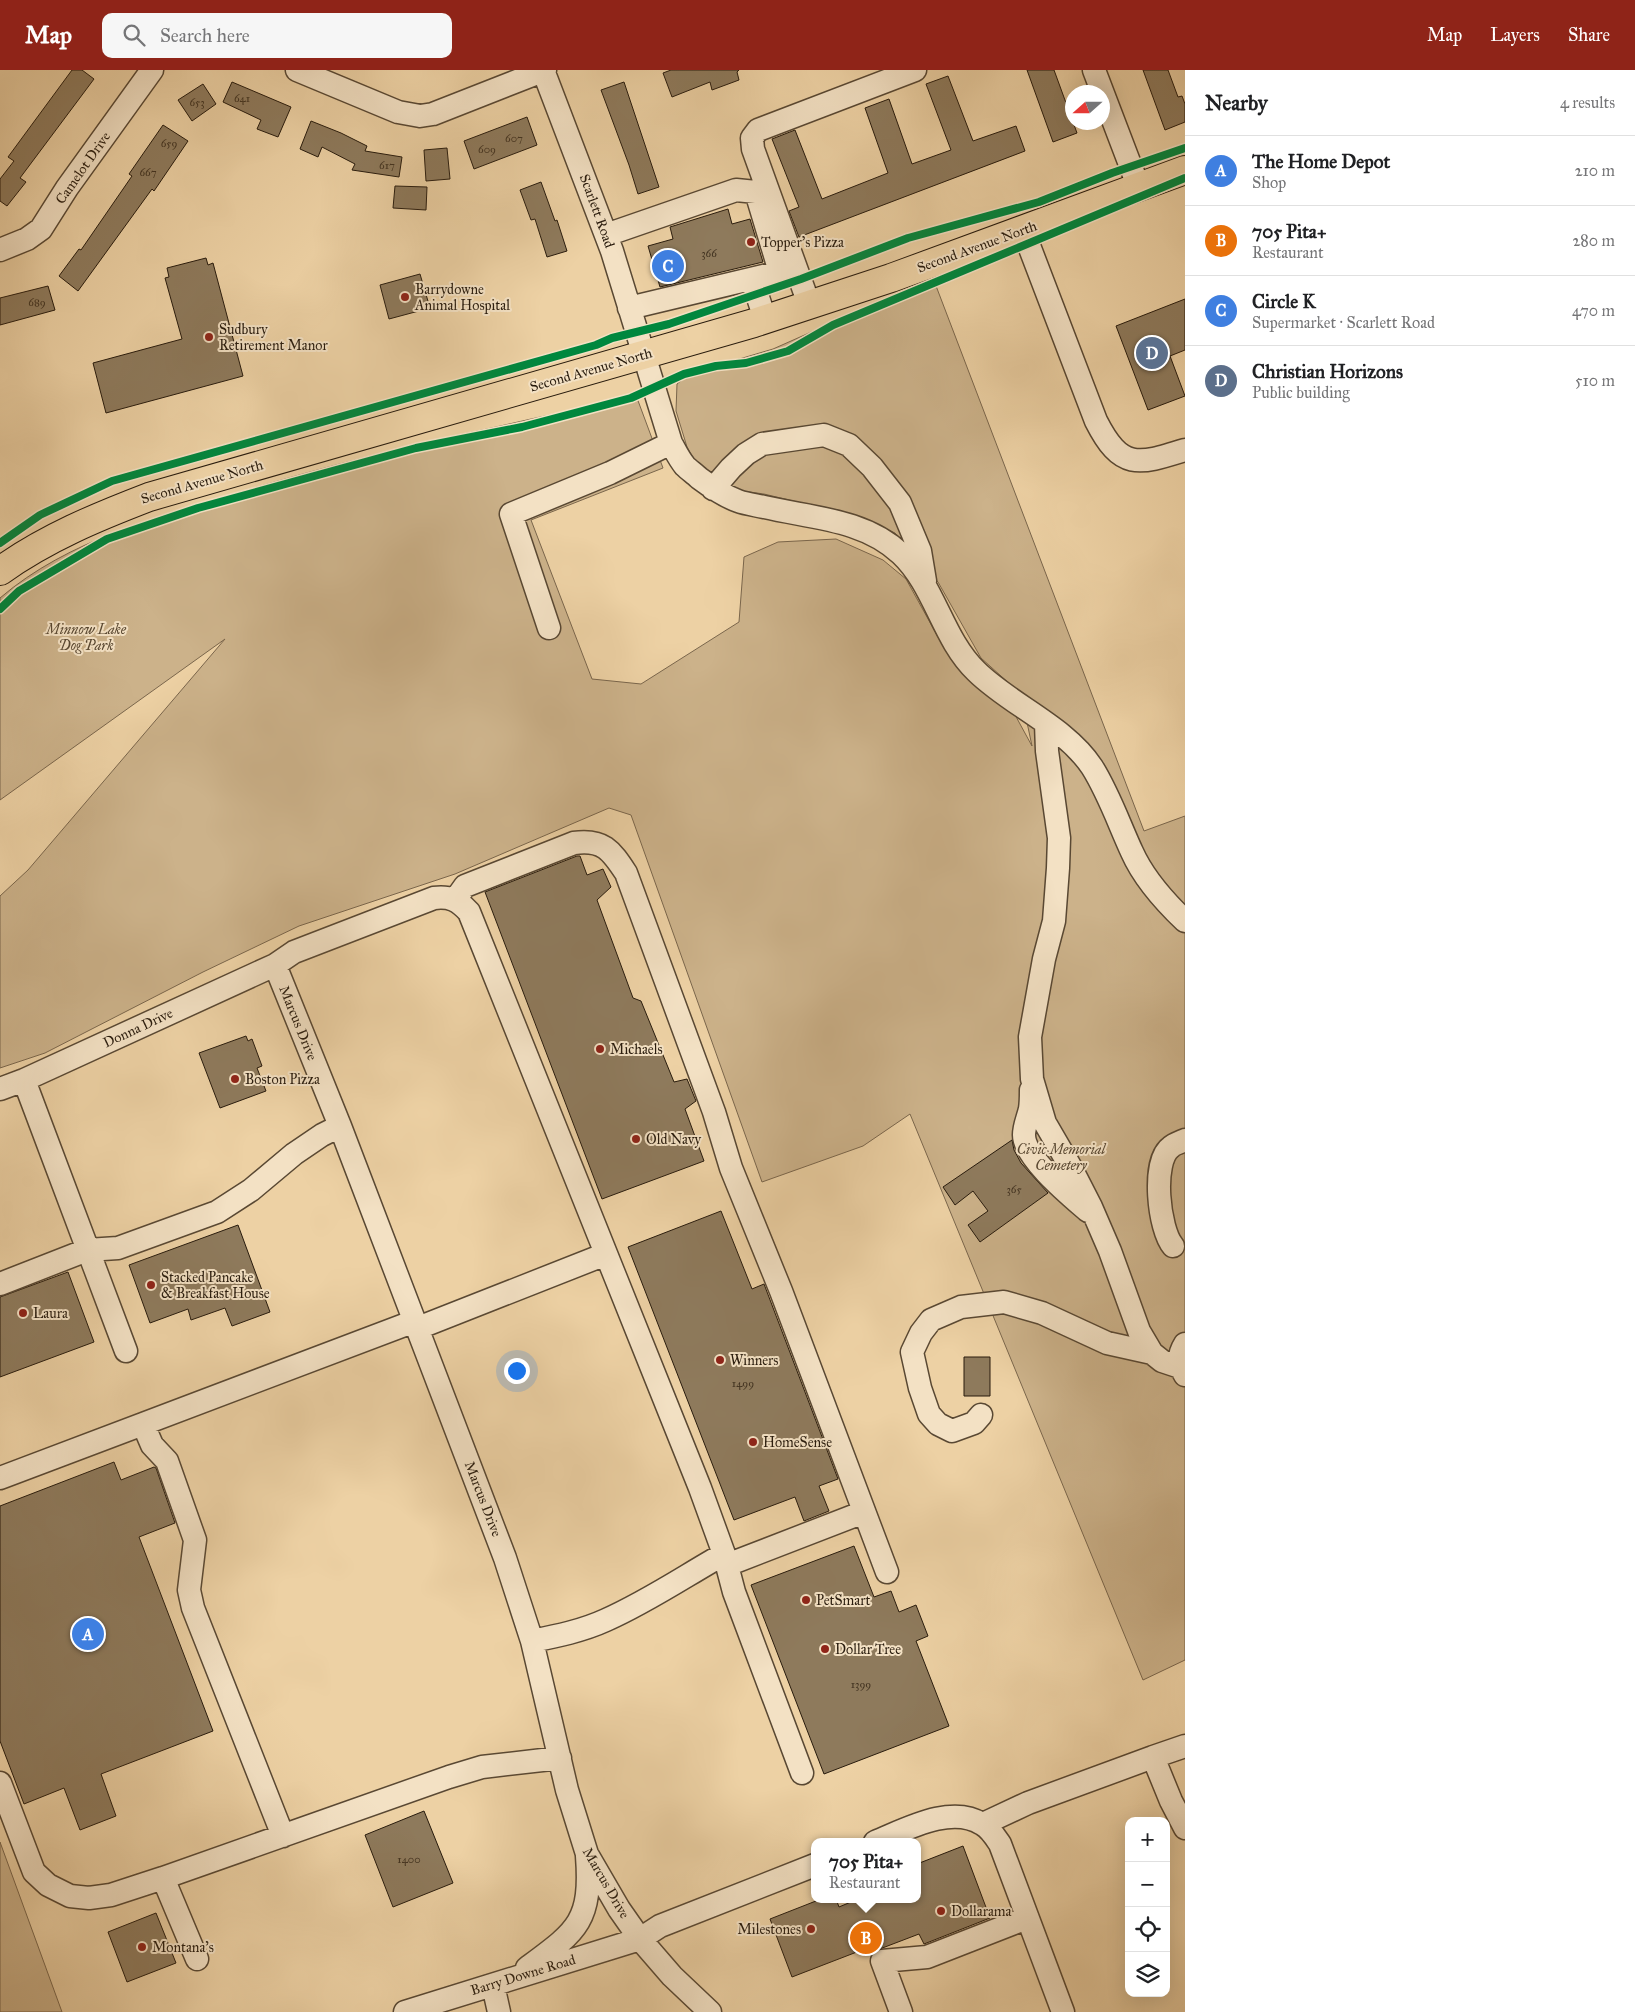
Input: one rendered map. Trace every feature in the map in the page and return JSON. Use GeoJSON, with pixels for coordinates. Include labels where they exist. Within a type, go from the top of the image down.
{"type":"FeatureCollection","features":[{"type":"Feature","properties":{"kind":"main road","name":"Second Avenue North"},"geometry":{"type":"LineString","coordinates":[[0,571],[62,533],[101,515],[149,497],[765,319],[891,278],[1185,170]]}},
{"type":"Feature","properties":{"kind":"street","name":"Camelot Drive"},"geometry":{"type":"LineString","coordinates":[[0,250],[27,239],[41,229],[152,70]]}},
{"type":"Feature","properties":{"kind":"street"},"geometry":{"type":"LineString","coordinates":[[297,70],[398,112],[420,116],[432,114],[544,70]]}},
{"type":"Feature","properties":{"kind":"street","name":"Scarlett Road"},"geometry":{"type":"LineString","coordinates":[[544,70],[606,235],[671,443],[685,466],[713,489],[738,502],[834,520],[879,536],[902,554],[926,585]]}},
{"type":"Feature","properties":{"kind":"street"},"geometry":{"type":"LineString","coordinates":[[810,304],[753,149],[752,138],[758,130],[915,70]]}},
{"type":"Feature","properties":{"kind":"street"},"geometry":{"type":"LineString","coordinates":[[1094,70],[1138,188]]}},
{"type":"Feature","properties":{"kind":"street"},"geometry":{"type":"LineString","coordinates":[[606,235],[736,190],[756,192],[780,272],[629,308]]}},
{"type":"Feature","properties":{"kind":"street"},"geometry":{"type":"LineString","coordinates":[[1023,230],[1096,421],[1106,440],[1122,457],[1132,461],[1161,457],[1185,450]]}},
{"type":"Feature","properties":{"kind":"street"},"geometry":{"type":"LineString","coordinates":[[752,279],[765,319]]}},
{"type":"Feature","properties":{"kind":"street"},"geometry":{"type":"LineString","coordinates":[[713,489],[736,464],[762,444],[824,435],[849,445],[872,467],[900,503],[920,551],[926,585],[954,644],[976,671],[1046,723],[1069,742],[1091,765],[1103,784],[1132,853],[1146,878],[1185,921]]}},
{"type":"Feature","properties":{"kind":"street"},"geometry":{"type":"LineString","coordinates":[[549,628],[512,514],[610,473],[671,443]]}},
{"type":"Feature","properties":{"kind":"street"},"geometry":{"type":"LineString","coordinates":[[1046,723],[1047,751],[1059,838],[1058,868],[1054,921],[1044,959],[1030,1038],[1032,1078],[1045,1123],[1070,1166],[1095,1217],[1110,1251],[1136,1324],[1152,1353],[1162,1361],[1183,1371]]}},
{"type":"Feature","properties":{"kind":"street"},"geometry":{"type":"LineString","coordinates":[[802,1773],[734,1592],[726,1560],[606,1254],[469,912],[455,900],[465,886],[574,843],[590,841],[605,847],[613,853],[626,872],[714,1112],[731,1168],[781,1291],[887,1572]]}},
{"type":"Feature","properties":{"kind":"street","name":"Donna Drive"},"geometry":{"type":"LineString","coordinates":[[0,1089],[24,1080],[275,966],[294,952],[434,898],[446,897],[455,900]]}},
{"type":"Feature","properties":{"kind":"street","name":"Marcus Drive"},"geometry":{"type":"LineString","coordinates":[[275,966],[340,1126],[505,1558],[532,1640],[567,1790],[587,1854],[619,1909],[640,1939],[672,1976],[710,2012]]}},
{"type":"Feature","properties":{"kind":"street"},"geometry":{"type":"LineString","coordinates":[[24,1080],[126,1352]]}},
{"type":"Feature","properties":{"kind":"street"},"geometry":{"type":"LineString","coordinates":[[0,1284],[87,1250],[118,1248],[217,1212],[250,1190],[322,1134],[340,1126]]}},
{"type":"Feature","properties":{"kind":"street"},"geometry":{"type":"LineString","coordinates":[[1173,1246],[1167,1240],[1162,1223],[1159,1173],[1163,1158],[1170,1147],[1185,1140]]}},
{"type":"Feature","properties":{"kind":"street"},"geometry":{"type":"LineString","coordinates":[[0,1478],[606,1254]]}},
{"type":"Feature","properties":{"kind":"street"},"geometry":{"type":"LineString","coordinates":[[980,1415],[974,1423],[952,1431],[938,1424],[929,1414],[920,1388],[912,1352],[921,1333],[931,1320],[961,1307],[1004,1302],[1042,1313],[1107,1343],[1152,1353]]}},
{"type":"Feature","properties":{"kind":"street"},"geometry":{"type":"LineString","coordinates":[[1183,1371],[1180,1352],[1185,1344]]}},
{"type":"Feature","properties":{"kind":"street"},"geometry":{"type":"LineString","coordinates":[[143,1424],[152,1445],[167,1461],[195,1540],[189,1590],[193,1608],[283,1836]]}},
{"type":"Feature","properties":{"kind":"street"},"geometry":{"type":"LineString","coordinates":[[532,1640],[563,1635],[606,1620],[726,1560],[864,1512]]}},
{"type":"Feature","properties":{"kind":"street"},"geometry":{"type":"LineString","coordinates":[[983,1824],[1028,1803],[1185,1746]]}},
{"type":"Feature","properties":{"kind":"street"},"geometry":{"type":"LineString","coordinates":[[1153,1757],[1171,1801],[1185,1828]]}},
{"type":"Feature","properties":{"kind":"street"},"geometry":{"type":"LineString","coordinates":[[0,1783],[34,1872],[48,1885],[70,1896],[89,1898],[111,1895],[163,1878],[448,1777],[482,1767],[560,1758]]}},
{"type":"Feature","properties":{"kind":"street"},"geometry":{"type":"LineString","coordinates":[[885,1838],[935,1818],[964,1818],[983,1824],[1000,1844],[1063,2012]]}},
{"type":"Feature","properties":{"kind":"street"},"geometry":{"type":"LineString","coordinates":[[514,1978],[572,1933],[585,1910],[588,1893],[587,1854]]}},
{"type":"Feature","properties":{"kind":"street","name":"Barry Downe Road"},"geometry":{"type":"LineString","coordinates":[[405,2012],[640,1939],[660,1926],[811,1867]]}},
{"type":"Feature","properties":{"kind":"street"},"geometry":{"type":"LineString","coordinates":[[163,1878],[197,1959]]}},
{"type":"Feature","properties":{"kind":"street"},"geometry":{"type":"LineString","coordinates":[[901,2012],[882,1961],[927,1957],[1027,1918]]}},
{"type":"Feature","properties":{"kind":"street"},"geometry":{"type":"LineString","coordinates":[[493,1985],[499,2012]]}},
{"type":"Feature","properties":{"kind":"green space"},"geometry":{"type":"Polygon","coordinates":[[[933,278],[1144,831],[1185,816],[1185,1660],[1143,1680],[910,1114],[863,1146],[762,1182],[631,815],[609,808],[455,874],[299,926],[203,972],[45,1053],[0,1068],[0,896],[28,870],[225,639],[0,800],[0,598],[55,560],[85,545],[180,510],[306,473],[401,449],[549,415],[637,398],[663,468],[531,520],[592,679],[641,684],[739,622],[744,557],[778,542],[836,539],[883,560],[906,579],[938,637],[974,685],[1014,713],[1032,746],[1021,694],[981,658],[938,582],[895,533],[860,517],[764,494],[735,490],[697,465],[687,447],[676,411],[677,384],[689,374],[773,349],[933,278]]]}},
{"type":"Feature","properties":{"kind":"green space"},"geometry":{"type":"Polygon","coordinates":[[[0,1842],[62,2012],[0,2012],[0,1842]]]}},
{"type":"Feature","properties":{"kind":"building"},"geometry":{"type":"Polygon","coordinates":[[[72,70],[82,70],[94,79],[20,178],[26,182],[7,206],[0,201],[0,179],[14,161],[8,157],[72,70]]]}},
{"type":"Feature","properties":{"kind":"building"},"geometry":{"type":"Polygon","coordinates":[[[671,70],[739,70],[737,72],[739,80],[712,90],[710,82],[672,97],[663,73],[671,70]]]}},
{"type":"Feature","properties":{"kind":"building"},"geometry":{"type":"Polygon","coordinates":[[[1027,70],[1054,70],[1065,100],[1065,130],[1076,130],[1077,133],[1053,142],[1027,70]]]}},
{"type":"Feature","properties":{"kind":"building"},"geometry":{"type":"Polygon","coordinates":[[[1143,70],[1168,70],[1178,97],[1182,96],[1185,104],[1185,122],[1165,130],[1143,70]]]}},
{"type":"Feature","properties":{"kind":"building"},"geometry":{"type":"Polygon","coordinates":[[[948,76],[973,141],[1016,126],[1025,151],[799,237],[789,211],[799,207],[772,139],[795,130],[822,199],[888,173],[865,108],[889,99],[912,164],[951,150],[926,84],[948,76]]]}},
{"type":"Feature","properties":{"kind":"building"},"geometry":{"type":"Polygon","coordinates":[[[232,82],[291,107],[278,137],[257,129],[261,120],[223,102],[232,82]]]}},
{"type":"Feature","properties":{"kind":"building"},"geometry":{"type":"Polygon","coordinates":[[[624,82],[659,187],[638,194],[601,90],[624,82]]]}},
{"type":"Feature","properties":{"kind":"building"},"geometry":{"type":"Polygon","coordinates":[[[203,84],[216,104],[192,121],[178,100],[203,84]]]}},
{"type":"Feature","properties":{"kind":"building"},"geometry":{"type":"Polygon","coordinates":[[[527,117],[537,145],[474,169],[464,141],[527,117]]]}},
{"type":"Feature","properties":{"kind":"building"},"geometry":{"type":"Polygon","coordinates":[[[311,121],[367,146],[365,151],[402,157],[399,177],[352,170],[355,164],[322,147],[318,157],[300,149],[311,121]]]}},
{"type":"Feature","properties":{"kind":"building"},"geometry":{"type":"Polygon","coordinates":[[[163,125],[188,141],[154,191],[152,189],[78,291],[59,276],[79,249],[81,250],[132,176],[129,174],[163,125]]]}},
{"type":"Feature","properties":{"kind":"building"},"geometry":{"type":"Polygon","coordinates":[[[447,148],[450,179],[426,181],[424,150],[447,148]]]}},
{"type":"Feature","properties":{"kind":"building"},"geometry":{"type":"Polygon","coordinates":[[[541,182],[555,221],[557,220],[567,251],[547,257],[535,219],[531,220],[520,190],[541,182]]]}},
{"type":"Feature","properties":{"kind":"building"},"geometry":{"type":"Polygon","coordinates":[[[395,186],[427,187],[426,210],[393,208],[395,186]]]}},
{"type":"Feature","properties":{"kind":"building"},"geometry":{"type":"Polygon","coordinates":[[[728,209],[732,224],[750,219],[763,262],[660,287],[648,246],[673,239],[670,227],[728,209]]]}},
{"type":"Feature","properties":{"kind":"building","name":"Sudbury Retirement Manor"},"geometry":{"type":"Polygon","coordinates":[[[206,258],[208,265],[213,263],[243,376],[106,413],[93,363],[182,339],[165,278],[169,277],[167,268],[206,258]]]}},
{"type":"Feature","properties":{"kind":"building","name":"Barrydowne Animal Hospital"},"geometry":{"type":"Polygon","coordinates":[[[420,274],[430,308],[389,319],[380,285],[420,274]]]}},
{"type":"Feature","properties":{"kind":"building"},"geometry":{"type":"Polygon","coordinates":[[[48,286],[55,310],[0,325],[0,298],[48,286]]]}},
{"type":"Feature","properties":{"kind":"building"},"geometry":{"type":"Polygon","coordinates":[[[1185,299],[1185,350],[1170,356],[1185,396],[1148,410],[1116,326],[1185,299]]]}},
{"type":"Feature","properties":{"kind":"building"},"geometry":{"type":"Polygon","coordinates":[[[580,856],[587,875],[603,869],[611,887],[597,900],[633,998],[641,1001],[674,1082],[687,1079],[696,1101],[685,1109],[704,1161],[602,1199],[485,892],[580,856]]]}},
{"type":"Feature","properties":{"kind":"building","name":"Boston Pizza"},"geometry":{"type":"Polygon","coordinates":[[[246,1036],[248,1041],[252,1039],[262,1066],[257,1068],[266,1091],[220,1108],[199,1053],[246,1036]]]}},
{"type":"Feature","properties":{"kind":"building"},"geometry":{"type":"Polygon","coordinates":[[[1012,1140],[1014,1150],[1021,1163],[1048,1193],[980,1242],[968,1225],[988,1211],[973,1191],[955,1205],[943,1187],[1012,1140]]]}},
{"type":"Feature","properties":{"kind":"building"},"geometry":{"type":"Polygon","coordinates":[[[721,1211],[752,1289],[764,1284],[838,1479],[819,1486],[829,1511],[804,1521],[795,1497],[734,1520],[628,1247],[721,1211]]]}},
{"type":"Feature","properties":{"kind":"building"},"geometry":{"type":"Polygon","coordinates":[[[238,1225],[270,1312],[232,1326],[225,1308],[191,1320],[188,1309],[150,1323],[129,1265],[238,1225]]]}},
{"type":"Feature","properties":{"kind":"building"},"geometry":{"type":"Polygon","coordinates":[[[68,1272],[94,1342],[0,1377],[0,1297],[68,1272]]]}},
{"type":"Feature","properties":{"kind":"building"},"geometry":{"type":"Polygon","coordinates":[[[964,1357],[990,1357],[990,1396],[964,1396],[964,1357]]]}},
{"type":"Feature","properties":{"kind":"building"},"geometry":{"type":"Polygon","coordinates":[[[114,1462],[121,1480],[154,1467],[156,1468],[175,1523],[139,1537],[213,1731],[101,1774],[116,1816],[80,1830],[64,1788],[24,1804],[0,1741],[0,1506],[114,1462]]]}},
{"type":"Feature","properties":{"kind":"building"},"geometry":{"type":"Polygon","coordinates":[[[854,1546],[874,1597],[891,1591],[899,1612],[916,1605],[928,1636],[916,1641],[949,1726],[824,1774],[751,1585],[854,1546]]]}},
{"type":"Feature","properties":{"kind":"building"},"geometry":{"type":"Polygon","coordinates":[[[424,1811],[453,1883],[393,1907],[365,1835],[424,1811]]]}},
{"type":"Feature","properties":{"kind":"building"},"geometry":{"type":"Polygon","coordinates":[[[963,1846],[990,1918],[924,1944],[919,1934],[864,1955],[862,1950],[792,1977],[770,1919],[811,1903],[838,1903],[839,1907],[848,1903],[921,1903],[921,1862],[963,1846]]]}},
{"type":"Feature","properties":{"kind":"building","name":"Montana's"},"geometry":{"type":"Polygon","coordinates":[[[156,1913],[176,1963],[127,1982],[108,1932],[156,1913]]]}},
{"type":"Feature","properties":{"kind":"cycle path"},"geometry":{"type":"LineString","coordinates":[[0,543],[40,515],[112,481],[596,345],[612,338],[669,324],[801,279],[908,238],[1039,202],[1112,173],[1185,148]]}},
{"type":"Feature","properties":{"kind":"cycle path"},"geometry":{"type":"LineString","coordinates":[[0,609],[19,591],[107,539],[198,508],[416,448],[522,427],[631,398],[684,374],[716,366],[746,363],[788,351],[833,325],[1185,178]]}},
{"type":"Feature","properties":{"kind":"place","name":"Topper's Pizza"},"geometry":{"type":"Point","coordinates":[751,242]}},
{"type":"Feature","properties":{"kind":"place","name":"Circle K"},"geometry":{"type":"Point","coordinates":[668,266]}},
{"type":"Feature","properties":{"kind":"place","name":"Barrydowne Animal Hospital"},"geometry":{"type":"Point","coordinates":[405,297]}},
{"type":"Feature","properties":{"kind":"place","name":"Sudbury Retirement Manor"},"geometry":{"type":"Point","coordinates":[209,337]}},
{"type":"Feature","properties":{"kind":"place","name":"Christian Horizons"},"geometry":{"type":"Point","coordinates":[1152,353]}},
{"type":"Feature","properties":{"kind":"place","name":"Michaels"},"geometry":{"type":"Point","coordinates":[600,1049]}},
{"type":"Feature","properties":{"kind":"place","name":"Boston Pizza"},"geometry":{"type":"Point","coordinates":[235,1079]}},
{"type":"Feature","properties":{"kind":"place","name":"Old Navy"},"geometry":{"type":"Point","coordinates":[636,1139]}},
{"type":"Feature","properties":{"kind":"place","name":"Stacked Pancake & Breakfast House"},"geometry":{"type":"Point","coordinates":[151,1285]}},
{"type":"Feature","properties":{"kind":"place","name":"Laura"},"geometry":{"type":"Point","coordinates":[23,1313]}},
{"type":"Feature","properties":{"kind":"place","name":"Winners"},"geometry":{"type":"Point","coordinates":[720,1360]}},
{"type":"Feature","properties":{"kind":"place","name":"HomeSense"},"geometry":{"type":"Point","coordinates":[753,1442]}},
{"type":"Feature","properties":{"kind":"place","name":"PetSmart"},"geometry":{"type":"Point","coordinates":[806,1600]}},
{"type":"Feature","properties":{"kind":"place","name":"The Home Depot"},"geometry":{"type":"Point","coordinates":[88,1634]}},
{"type":"Feature","properties":{"kind":"place","name":"Dollar Tree"},"geometry":{"type":"Point","coordinates":[825,1649]}},
{"type":"Feature","properties":{"kind":"place","name":"Dollarama"},"geometry":{"type":"Point","coordinates":[941,1911]}},
{"type":"Feature","properties":{"kind":"place","name":"Milestones"},"geometry":{"type":"Point","coordinates":[811,1929]}},
{"type":"Feature","properties":{"kind":"place","name":"705 Pita+"},"geometry":{"type":"Point","coordinates":[866,1938]}},
{"type":"Feature","properties":{"kind":"place","name":"Montana's"},"geometry":{"type":"Point","coordinates":[142,1947]}},
{"type":"Feature","properties":{"kind":"park label","name":"Minnow Lake Dog Park"},"geometry":{"type":"Point","coordinates":[86,638]}},
{"type":"Feature","properties":{"kind":"park label","name":"Civic Memorial Cemetery"},"geometry":{"type":"Point","coordinates":[1061,1158]}}]}
